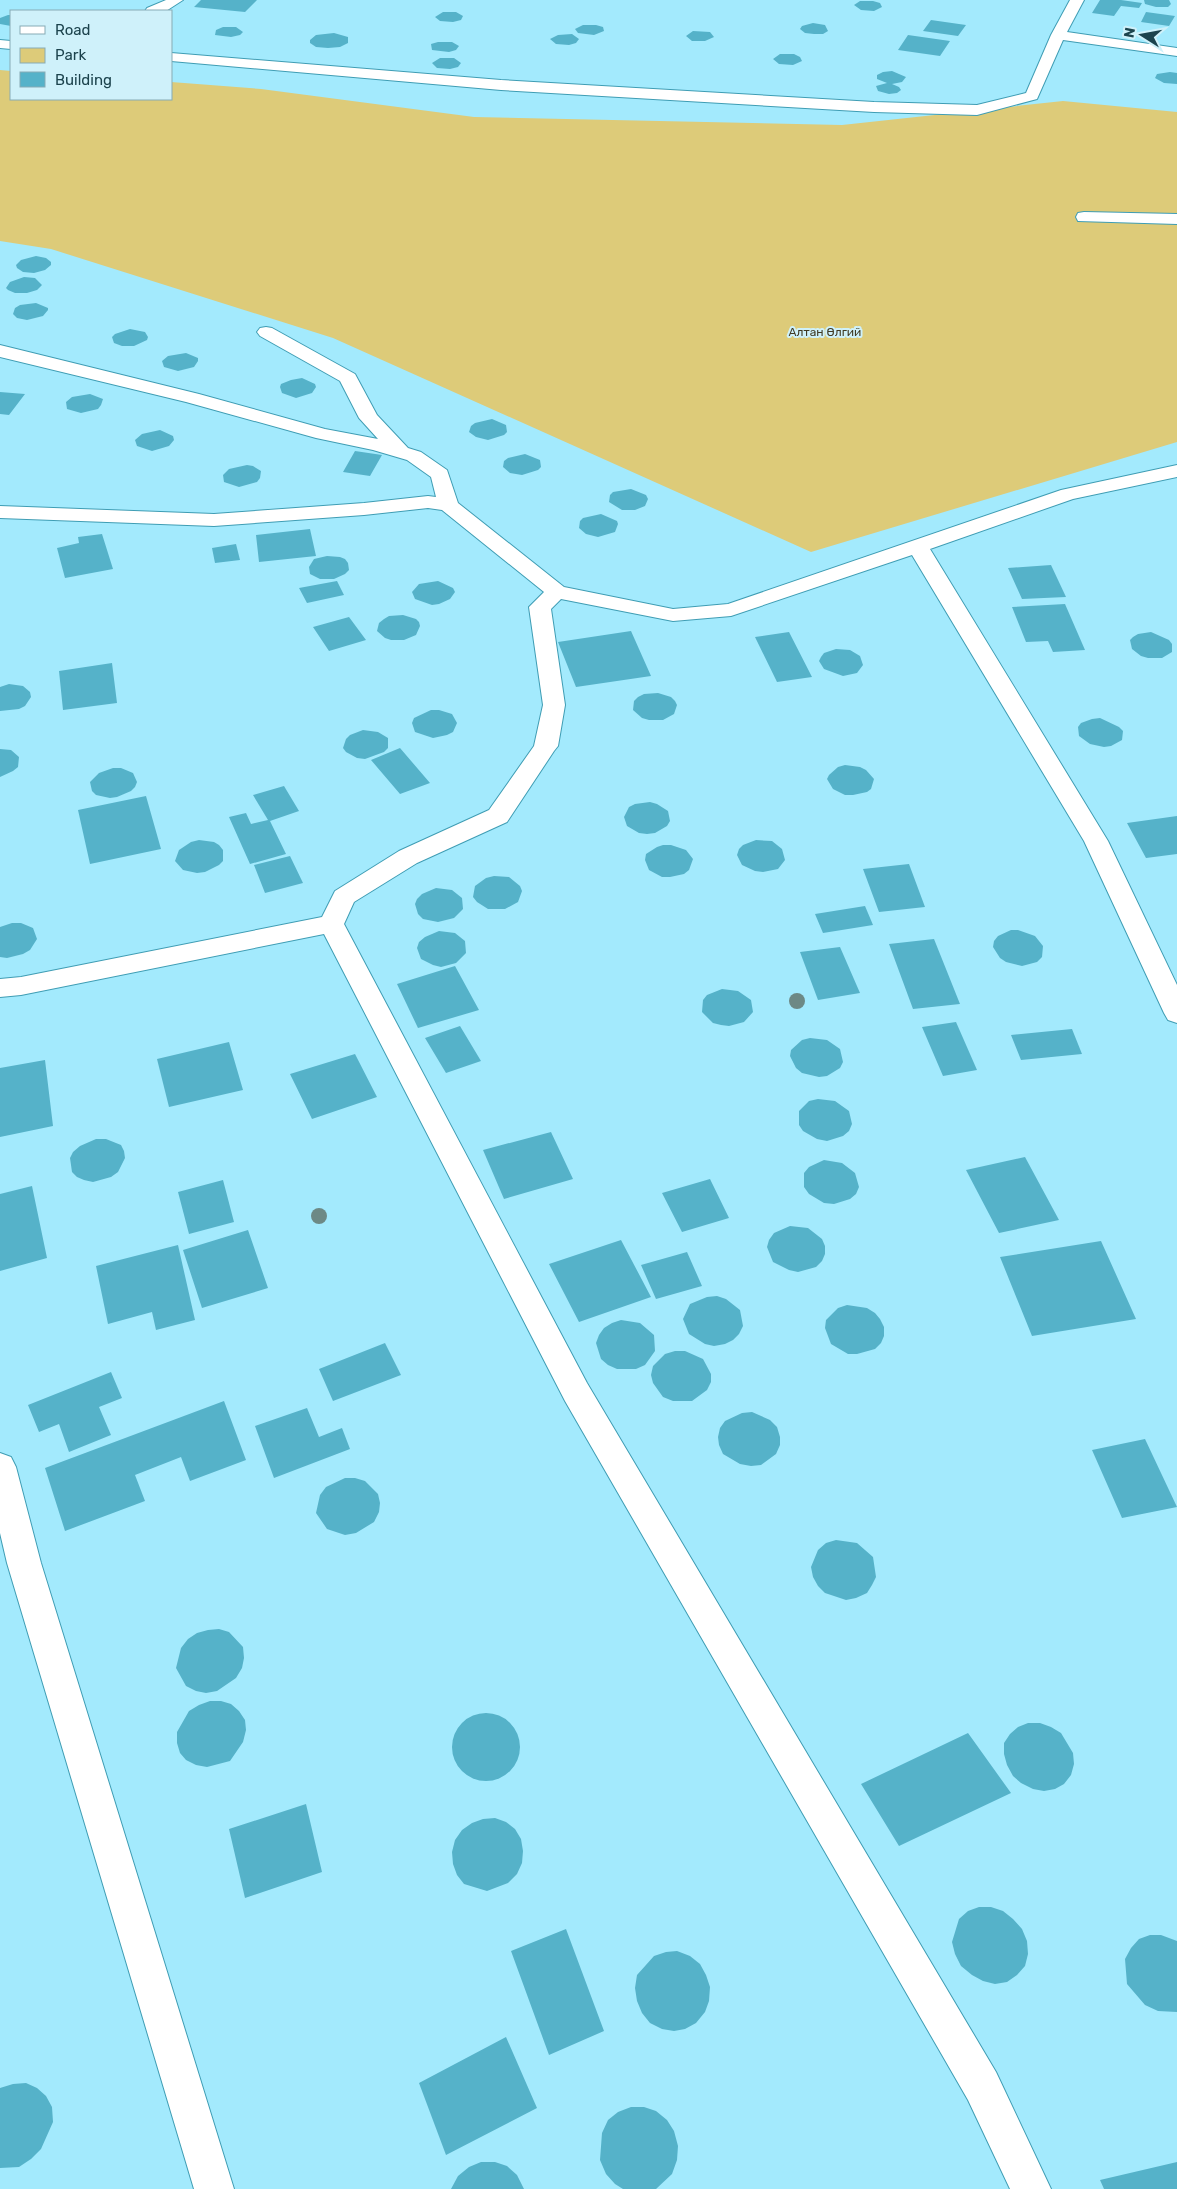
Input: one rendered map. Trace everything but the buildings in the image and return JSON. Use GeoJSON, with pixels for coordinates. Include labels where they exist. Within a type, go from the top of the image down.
{"type":"FeatureCollection","features":[{"type":"Feature","properties":{"kind":"street"},"geometry":{"type":"LineString","coordinates":[[155,10],[176,0]]}},
{"type":"Feature","properties":{"kind":"street"},"geometry":{"type":"LineString","coordinates":[[172,57],[501,85],[874,107],[977,110],[1032,96],[1058,35],[1077,0]]}},
{"type":"Feature","properties":{"kind":"street"},"geometry":{"type":"LineString","coordinates":[[1058,35],[1177,52]]}},
{"type":"Feature","properties":{"kind":"street"},"geometry":{"type":"LineString","coordinates":[[1084,217],[1177,218]]}},
{"type":"Feature","properties":{"kind":"street"},"geometry":{"type":"LineString","coordinates":[[266,332],[348,378],[370,418],[401,452]]}},
{"type":"Feature","properties":{"kind":"street"},"geometry":{"type":"LineString","coordinates":[[0,351],[183,395],[323,434],[414,456],[440,474],[448,505]]}},
{"type":"Feature","properties":{"kind":"street"},"geometry":{"type":"LineString","coordinates":[[0,512],[214,520],[364,509],[428,502],[448,505],[557,592],[673,615],[731,610],[1068,494],[1177,471]]}},
{"type":"Feature","properties":{"kind":"street"},"geometry":{"type":"LineString","coordinates":[[918,545],[1096,841],[1177,1013]]}},
{"type":"Feature","properties":{"kind":"street"},"geometry":{"type":"LineString","coordinates":[[331,924],[344,898],[408,857],[498,816],[546,746],[554,705],[540,607],[557,592]]}},
{"type":"Feature","properties":{"kind":"street"},"geometry":{"type":"LineString","coordinates":[[0,988],[20,986],[331,924]]}},
{"type":"Feature","properties":{"kind":"street"},"geometry":{"type":"LineString","coordinates":[[331,924],[576,1392],[982,2086],[1031,2189]]}},
{"type":"Feature","properties":{"kind":"street"},"geometry":{"type":"LineString","coordinates":[[0,1467],[24,1563],[214,2189]]}},
{"type":"Feature","properties":{"kind":"green space","name":"Алтан Өлгий"},"geometry":{"type":"Polygon","coordinates":[[[0,70],[10,71],[10,100],[172,100],[172,82],[261,89],[474,117],[842,125],[1063,101],[1177,112],[1177,442],[811,552],[333,338],[51,249],[0,241],[0,70]]]}}]}
